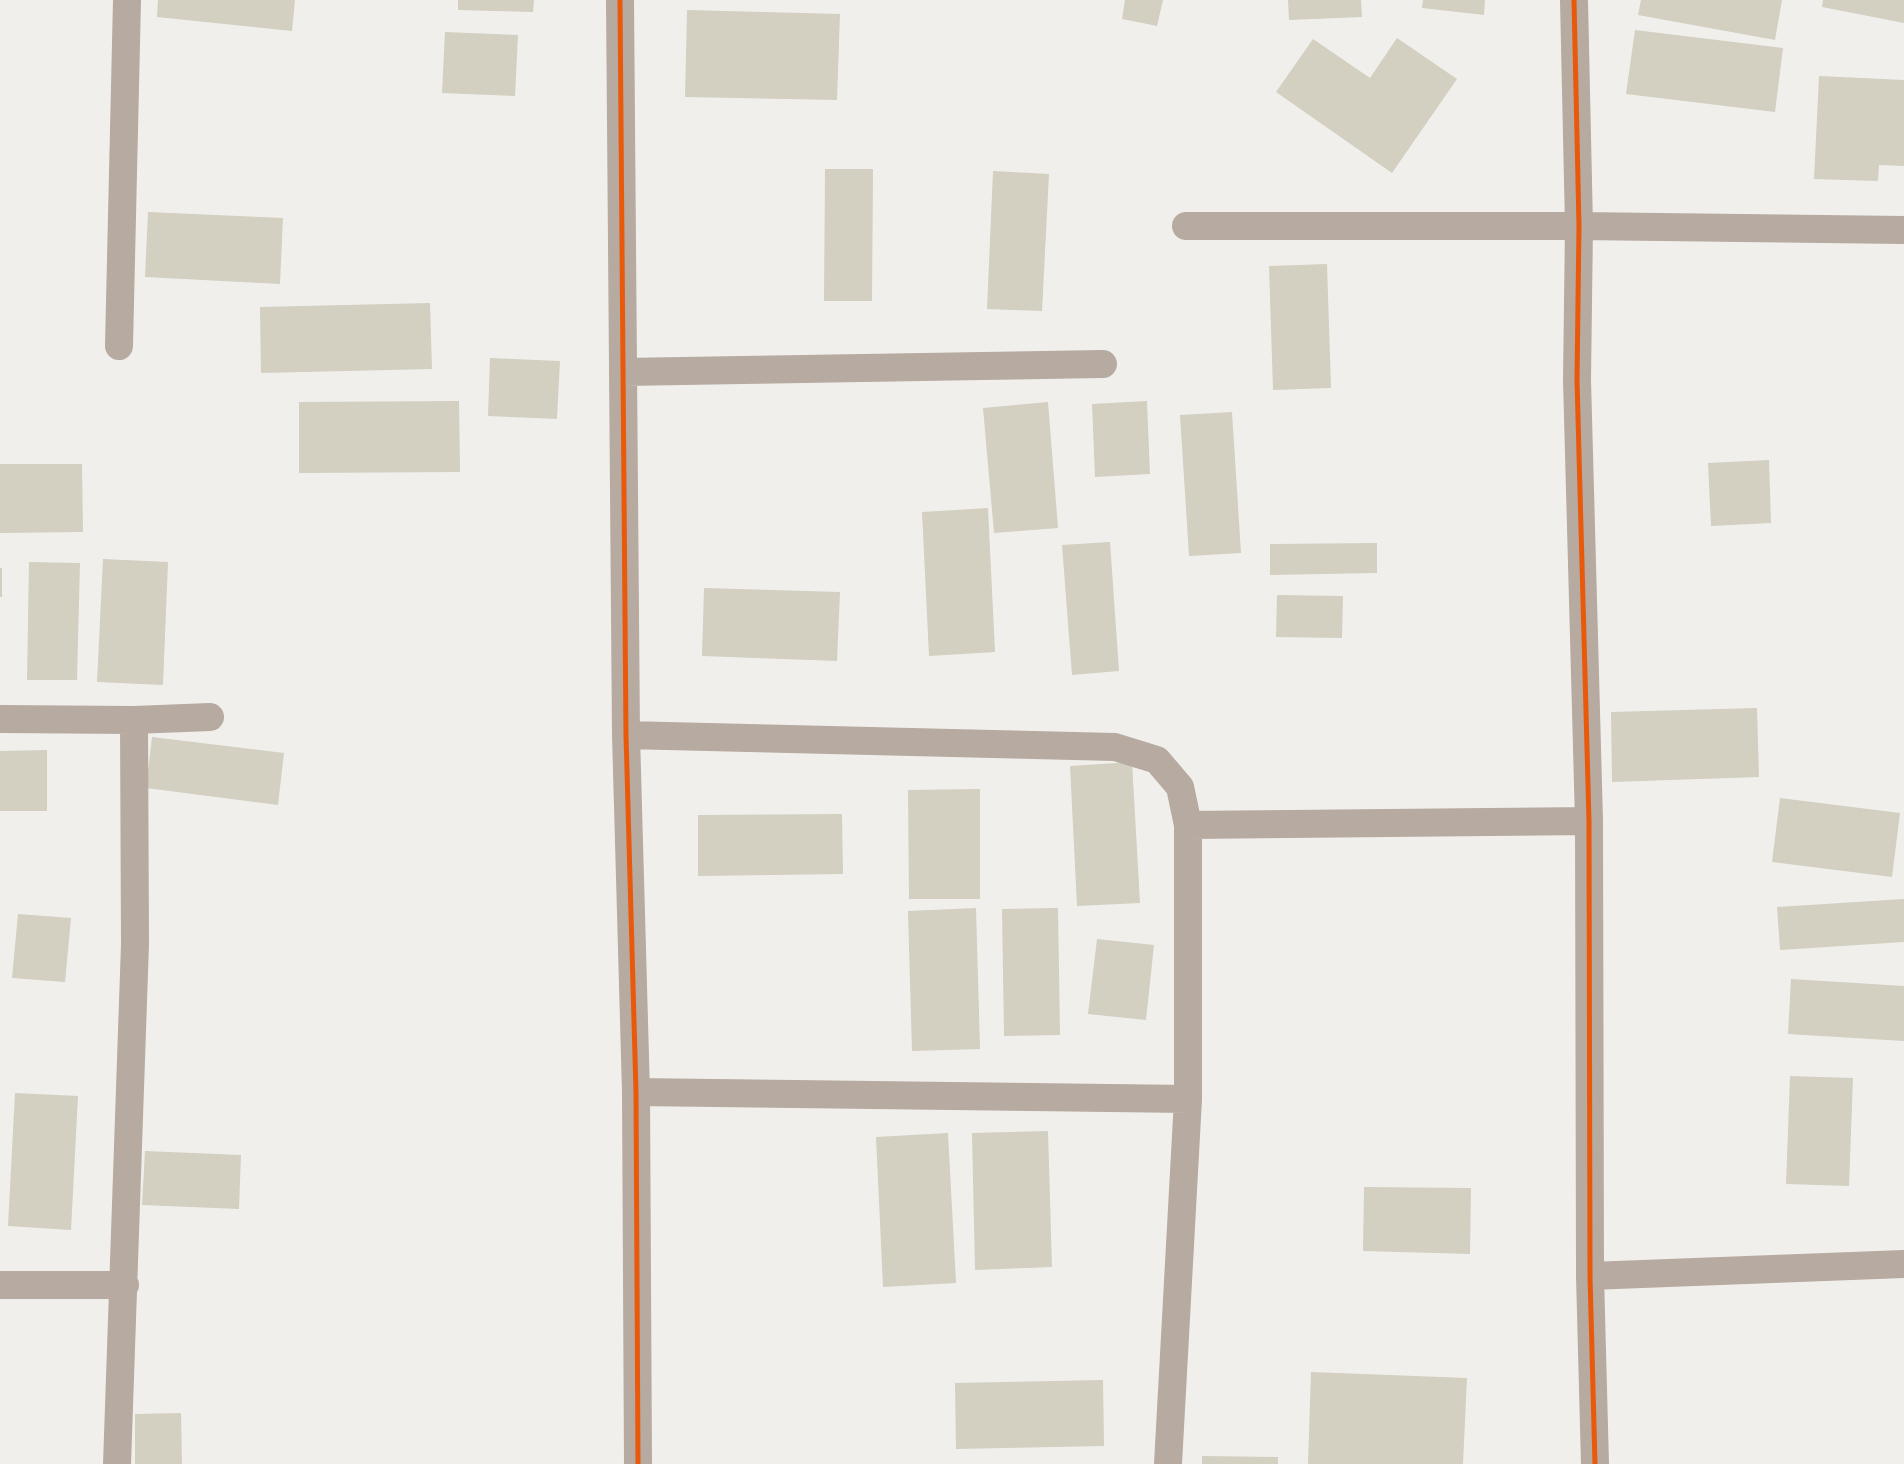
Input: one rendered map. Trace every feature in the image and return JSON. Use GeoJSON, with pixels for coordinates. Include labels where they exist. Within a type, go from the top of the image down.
{"type":"FeatureCollection","features":[{"type":"Feature","properties":{"kind":"street"},"geometry":{"type":"LineString","coordinates":[[119,346],[127,0]]}},
{"type":"Feature","properties":{"kind":"street"},"geometry":{"type":"LineString","coordinates":[[620,0],[626,735],[636,1092],[638,1464]]}},
{"type":"Feature","properties":{"kind":"street"},"geometry":{"type":"LineString","coordinates":[[1574,0],[1579,226],[1577,380],[1589,821],[1590,1276],[1595,1464]]}},
{"type":"Feature","properties":{"kind":"street"},"geometry":{"type":"LineString","coordinates":[[1186,226],[1579,226],[1904,230]]}},
{"type":"Feature","properties":{"kind":"street"},"geometry":{"type":"LineString","coordinates":[[623,372],[1103,364]]}},
{"type":"Feature","properties":{"kind":"street"},"geometry":{"type":"LineString","coordinates":[[0,719],[134,720],[210,717]]}},
{"type":"Feature","properties":{"kind":"street"},"geometry":{"type":"LineString","coordinates":[[117,1464],[135,944],[134,720]]}},
{"type":"Feature","properties":{"kind":"street"},"geometry":{"type":"LineString","coordinates":[[626,735],[1115,747],[1157,760],[1180,787],[1188,825],[1188,1098],[1168,1464]]}},
{"type":"Feature","properties":{"kind":"street"},"geometry":{"type":"LineString","coordinates":[[1188,825],[1589,821]]}},
{"type":"Feature","properties":{"kind":"street"},"geometry":{"type":"LineString","coordinates":[[636,1092],[1188,1098]]}},
{"type":"Feature","properties":{"kind":"street"},"geometry":{"type":"LineString","coordinates":[[1590,1276],[1904,1264]]}},
{"type":"Feature","properties":{"kind":"street"},"geometry":{"type":"LineString","coordinates":[[0,1285],[124,1285]]}},
{"type":"Feature","properties":{"kind":"building"},"geometry":{"type":"Polygon","coordinates":[[[158,0],[295,0],[292,31],[157,17],[158,0]]]}},
{"type":"Feature","properties":{"kind":"building"},"geometry":{"type":"Polygon","coordinates":[[[458,0],[534,0],[533,12],[458,10],[458,0]]]}},
{"type":"Feature","properties":{"kind":"building"},"geometry":{"type":"Polygon","coordinates":[[[1125,0],[1163,0],[1157,26],[1122,19],[1125,0]]]}},
{"type":"Feature","properties":{"kind":"building"},"geometry":{"type":"Polygon","coordinates":[[[1288,0],[1361,0],[1362,17],[1289,20],[1288,0]]]}},
{"type":"Feature","properties":{"kind":"building"},"geometry":{"type":"Polygon","coordinates":[[[1423,0],[1485,0],[1484,15],[1422,8],[1423,0]]]}},
{"type":"Feature","properties":{"kind":"building"},"geometry":{"type":"Polygon","coordinates":[[[1641,0],[1782,0],[1775,40],[1638,15],[1641,0]]]}},
{"type":"Feature","properties":{"kind":"building"},"geometry":{"type":"Polygon","coordinates":[[[1823,0],[1904,0],[1904,23],[1822,7],[1823,0]]]}},
{"type":"Feature","properties":{"kind":"building"},"geometry":{"type":"Polygon","coordinates":[[[687,10],[840,14],[837,100],[685,97],[687,10]]]}},
{"type":"Feature","properties":{"kind":"building"},"geometry":{"type":"Polygon","coordinates":[[[1635,30],[1783,48],[1775,112],[1626,94],[1635,30]]]}},
{"type":"Feature","properties":{"kind":"building"},"geometry":{"type":"Polygon","coordinates":[[[445,32],[518,35],[515,96],[442,93],[445,32]]]}},
{"type":"Feature","properties":{"kind":"building"},"geometry":{"type":"Polygon","coordinates":[[[1397,38],[1457,79],[1392,173],[1276,92],[1313,39],[1370,78],[1397,38]]]}},
{"type":"Feature","properties":{"kind":"building"},"geometry":{"type":"Polygon","coordinates":[[[1819,76],[1904,80],[1904,166],[1879,165],[1878,181],[1814,179],[1819,76]]]}},
{"type":"Feature","properties":{"kind":"building"},"geometry":{"type":"Polygon","coordinates":[[[825,169],[873,169],[872,301],[824,301],[825,169]]]}},
{"type":"Feature","properties":{"kind":"building"},"geometry":{"type":"Polygon","coordinates":[[[993,171],[1049,174],[1042,311],[987,309],[993,171]]]}},
{"type":"Feature","properties":{"kind":"building"},"geometry":{"type":"Polygon","coordinates":[[[148,212],[283,218],[280,284],[145,277],[148,212]]]}},
{"type":"Feature","properties":{"kind":"building"},"geometry":{"type":"Polygon","coordinates":[[[1327,264],[1331,388],[1273,390],[1269,266],[1327,264]]]}},
{"type":"Feature","properties":{"kind":"building"},"geometry":{"type":"Polygon","coordinates":[[[430,303],[432,369],[261,373],[260,307],[430,303]]]}},
{"type":"Feature","properties":{"kind":"building"},"geometry":{"type":"Polygon","coordinates":[[[490,358],[560,361],[557,419],[488,416],[490,358]]]}},
{"type":"Feature","properties":{"kind":"building"},"geometry":{"type":"Polygon","coordinates":[[[459,401],[460,472],[299,473],[299,402],[459,401]]]}},
{"type":"Feature","properties":{"kind":"building"},"geometry":{"type":"Polygon","coordinates":[[[1147,401],[1150,474],[1095,477],[1092,404],[1147,401]]]}},
{"type":"Feature","properties":{"kind":"building"},"geometry":{"type":"Polygon","coordinates":[[[1048,402],[1058,528],[994,533],[983,408],[1048,402]]]}},
{"type":"Feature","properties":{"kind":"building"},"geometry":{"type":"Polygon","coordinates":[[[1232,412],[1241,553],[1189,556],[1180,415],[1232,412]]]}},
{"type":"Feature","properties":{"kind":"building"},"geometry":{"type":"Polygon","coordinates":[[[1769,460],[1771,523],[1711,526],[1708,463],[1769,460]]]}},
{"type":"Feature","properties":{"kind":"building"},"geometry":{"type":"Polygon","coordinates":[[[0,464],[82,464],[83,532],[0,533],[0,464]]]}},
{"type":"Feature","properties":{"kind":"building"},"geometry":{"type":"Polygon","coordinates":[[[988,508],[995,652],[929,656],[922,512],[988,508]]]}},
{"type":"Feature","properties":{"kind":"building"},"geometry":{"type":"Polygon","coordinates":[[[1110,542],[1119,671],[1072,675],[1062,545],[1110,542]]]}},
{"type":"Feature","properties":{"kind":"building"},"geometry":{"type":"Polygon","coordinates":[[[1377,543],[1377,573],[1270,575],[1270,544],[1377,543]]]}},
{"type":"Feature","properties":{"kind":"building"},"geometry":{"type":"Polygon","coordinates":[[[103,559],[168,562],[163,685],[97,682],[103,559]]]}},
{"type":"Feature","properties":{"kind":"building"},"geometry":{"type":"Polygon","coordinates":[[[29,562],[80,563],[77,680],[27,680],[29,562]]]}},
{"type":"Feature","properties":{"kind":"building"},"geometry":{"type":"Polygon","coordinates":[[[0,568],[2,568],[2,597],[0,597],[0,568]]]}},
{"type":"Feature","properties":{"kind":"building"},"geometry":{"type":"Polygon","coordinates":[[[704,588],[840,592],[837,661],[702,656],[704,588]]]}},
{"type":"Feature","properties":{"kind":"building"},"geometry":{"type":"Polygon","coordinates":[[[1277,595],[1343,596],[1342,638],[1276,637],[1277,595]]]}},
{"type":"Feature","properties":{"kind":"building"},"geometry":{"type":"Polygon","coordinates":[[[1757,708],[1759,777],[1612,782],[1611,712],[1757,708]]]}},
{"type":"Feature","properties":{"kind":"building"},"geometry":{"type":"Polygon","coordinates":[[[152,737],[284,753],[278,805],[146,788],[152,737]]]}},
{"type":"Feature","properties":{"kind":"building"},"geometry":{"type":"Polygon","coordinates":[[[47,750],[47,811],[0,811],[0,751],[47,750]]]}},
{"type":"Feature","properties":{"kind":"building"},"geometry":{"type":"Polygon","coordinates":[[[1132,762],[1140,903],[1077,906],[1070,766],[1132,762]]]}},
{"type":"Feature","properties":{"kind":"building"},"geometry":{"type":"Polygon","coordinates":[[[980,789],[980,899],[909,899],[908,790],[980,789]]]}},
{"type":"Feature","properties":{"kind":"building"},"geometry":{"type":"Polygon","coordinates":[[[1780,798],[1900,813],[1892,877],[1772,862],[1780,798]]]}},
{"type":"Feature","properties":{"kind":"building"},"geometry":{"type":"Polygon","coordinates":[[[842,814],[843,874],[698,876],[698,815],[842,814]]]}},
{"type":"Feature","properties":{"kind":"building"},"geometry":{"type":"Polygon","coordinates":[[[1904,899],[1904,942],[1780,950],[1777,907],[1904,899]]]}},
{"type":"Feature","properties":{"kind":"building"},"geometry":{"type":"Polygon","coordinates":[[[976,908],[980,1049],[912,1051],[908,911],[976,908]]]}},
{"type":"Feature","properties":{"kind":"building"},"geometry":{"type":"Polygon","coordinates":[[[1058,908],[1060,1035],[1004,1036],[1002,909],[1058,908]]]}},
{"type":"Feature","properties":{"kind":"building"},"geometry":{"type":"Polygon","coordinates":[[[18,914],[71,918],[65,982],[12,978],[18,914]]]}},
{"type":"Feature","properties":{"kind":"building"},"geometry":{"type":"Polygon","coordinates":[[[1097,939],[1154,945],[1146,1020],[1088,1014],[1097,939]]]}},
{"type":"Feature","properties":{"kind":"building"},"geometry":{"type":"Polygon","coordinates":[[[1791,979],[1904,986],[1904,1041],[1788,1034],[1791,979]]]}},
{"type":"Feature","properties":{"kind":"building"},"geometry":{"type":"Polygon","coordinates":[[[1790,1076],[1853,1078],[1849,1186],[1786,1184],[1790,1076]]]}},
{"type":"Feature","properties":{"kind":"building"},"geometry":{"type":"Polygon","coordinates":[[[15,1093],[78,1096],[71,1230],[8,1226],[15,1093]]]}},
{"type":"Feature","properties":{"kind":"building"},"geometry":{"type":"Polygon","coordinates":[[[1048,1131],[1052,1267],[975,1270],[972,1133],[1048,1131]]]}},
{"type":"Feature","properties":{"kind":"building"},"geometry":{"type":"Polygon","coordinates":[[[948,1133],[956,1283],[883,1287],[876,1137],[948,1133]]]}},
{"type":"Feature","properties":{"kind":"building"},"geometry":{"type":"Polygon","coordinates":[[[145,1151],[241,1155],[239,1209],[142,1205],[145,1151]]]}},
{"type":"Feature","properties":{"kind":"building"},"geometry":{"type":"Polygon","coordinates":[[[1364,1187],[1471,1188],[1470,1254],[1363,1251],[1364,1187]]]}},
{"type":"Feature","properties":{"kind":"building"},"geometry":{"type":"Polygon","coordinates":[[[1311,1372],[1467,1378],[1463,1464],[1308,1464],[1311,1372]]]}},
{"type":"Feature","properties":{"kind":"building"},"geometry":{"type":"Polygon","coordinates":[[[1103,1380],[1104,1446],[956,1449],[955,1383],[1103,1380]]]}},
{"type":"Feature","properties":{"kind":"building"},"geometry":{"type":"Polygon","coordinates":[[[181,1413],[182,1464],[135,1464],[135,1414],[181,1413]]]}},
{"type":"Feature","properties":{"kind":"building"},"geometry":{"type":"Polygon","coordinates":[[[1202,1456],[1278,1457],[1278,1464],[1202,1464],[1202,1456]]]}},
{"type":"Feature","properties":{"kind":"cycle path"},"geometry":{"type":"LineString","coordinates":[[620,0],[626,735],[636,1092],[638,1464]]}},
{"type":"Feature","properties":{"kind":"cycle path"},"geometry":{"type":"LineString","coordinates":[[1574,0],[1579,226],[1577,380],[1589,821],[1590,1276],[1595,1464]]}}]}
